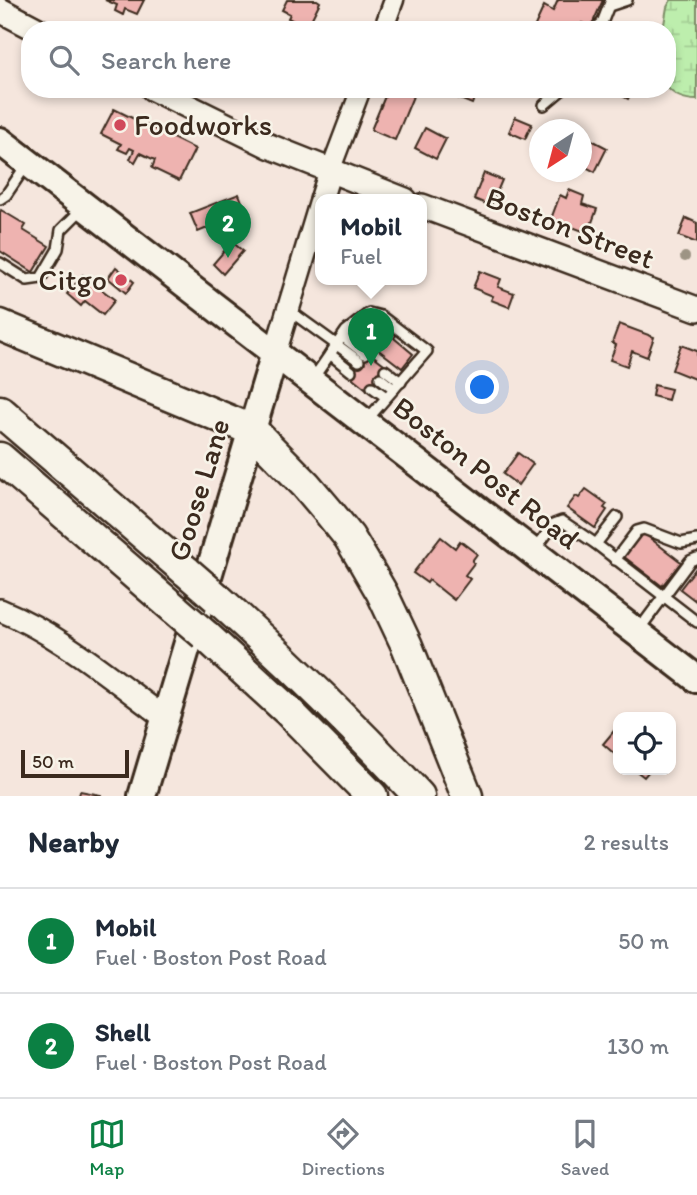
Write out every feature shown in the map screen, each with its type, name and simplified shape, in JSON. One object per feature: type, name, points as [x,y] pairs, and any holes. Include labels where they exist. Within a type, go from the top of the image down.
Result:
[{"type":"highway","points":[[0,325],[252,430],[306,485],[349,537],[364,562],[407,646],[467,796]]},
{"type":"highway","points":[[0,411],[279,653],[419,796]]},
{"type":"highway","points":[[0,458],[216,644],[288,710],[372,796]]},
{"type":"highway","points":[[216,644],[353,796]]},
{"type":"main road","points":[[0,10],[21,21]]},
{"type":"main road","points":[[171,98],[269,146],[389,194]]},
{"type":"main road","name":"Boston Post Road","points":[[0,141],[697,680]]},
{"type":"main road","name":"Boston Street","points":[[427,208],[697,309]]},
{"type":"main road","name":"Goose Lane","points":[[142,796],[275,353]]},
{"type":"street","points":[[386,21],[394,0]]},
{"type":"street","points":[[330,171],[358,98]]},
{"type":"street","name":"Goose Lane","points":[[323,194],[330,171]]},
{"type":"street","name":"Goose Lane","points":[[275,353],[315,222]]},
{"type":"street","points":[[0,610],[42,630],[75,651],[165,718]]},
{"type":"lane","points":[[603,21],[610,3],[627,0]]},
{"type":"lane","points":[[544,105],[552,98]]},
{"type":"lane","points":[[0,199],[6,195],[28,163]]},
{"type":"lane","points":[[0,263],[27,280],[41,278],[58,249],[61,230],[85,206]]},
{"type":"lane","points":[[288,310],[340,340],[362,358]]},
{"type":"lane","points":[[311,381],[346,331],[369,313],[381,316],[427,351],[365,422]]},
{"type":"lane","points":[[330,354],[351,371]]},
{"type":"lane","points":[[383,374],[397,385]]},
{"type":"lane","points":[[372,387],[386,397]]},
{"type":"lane","points":[[596,544],[617,517]]},
{"type":"lane","points":[[533,552],[555,524],[562,521],[697,622]]},
{"type":"lane","points":[[615,560],[637,531],[644,529],[681,543],[697,540]]},
{"type":"lane","points":[[637,633],[690,561],[697,558]]},
{"type":"green space","points":[[671,0],[697,0],[697,100],[676,95],[676,21],[665,21]]},
{"type":"building","points":[[105,0],[144,0],[137,14],[125,9],[123,15],[115,11],[117,5]]},
{"type":"building","points":[[287,0],[320,2],[310,21],[294,21],[288,18],[290,14],[282,10]]},
{"type":"building","points":[[558,0],[603,0],[594,21],[537,21],[544,6],[553,11]]},
{"type":"building","points":[[384,98],[412,98],[395,140],[371,130]]},
{"type":"building","points":[[457,98],[474,98],[472,104]]},
{"type":"building","points":[[114,109],[195,149],[179,181],[152,168],[155,160],[140,153],[135,162],[130,159],[134,150],[130,148],[127,153],[118,149],[121,144],[101,134]]},
{"type":"building","points":[[515,117],[529,123],[525,139],[509,132]]},
{"type":"building","points":[[425,128],[446,139],[436,159],[415,148]]},
{"type":"building","points":[[592,140],[607,148],[595,172],[592,170]]},
{"type":"building","points":[[484,173],[502,180],[491,206],[474,199]]},
{"type":"building","points":[[569,190],[584,196],[582,204],[597,209],[588,233],[551,219],[560,195],[566,198]]},
{"type":"building","points":[[239,194],[246,212],[233,218],[232,215],[198,232],[190,213]]},
{"type":"building","points":[[1,210],[26,225],[23,230],[49,246],[33,272],[0,251]]},
{"type":"building","points":[[686,218],[697,223],[697,243],[679,236]]},
{"type":"building","points":[[232,242],[243,251],[223,274],[213,264]]},
{"type":"building","name":"Citgo","points":[[116,267],[134,282],[126,293],[108,278]]},
{"type":"building","points":[[480,271],[501,279],[498,287],[514,293],[509,307],[491,300],[493,296],[473,288]]},
{"type":"building","points":[[83,275],[115,300],[103,315],[85,301],[81,306],[67,294]]},
{"type":"building","points":[[619,324],[654,337],[647,357],[632,351],[627,366],[610,360],[616,345],[612,343]]},
{"type":"building","points":[[379,326],[384,326],[396,335],[394,338],[413,354],[402,368],[372,345]]},
{"type":"building","points":[[681,345],[697,351],[697,380],[672,370]]},
{"type":"building","points":[[367,351],[388,367],[369,391],[349,375]]},
{"type":"building","points":[[654,385],[671,389],[668,400],[652,396]]},
{"type":"building","points":[[518,453],[533,464],[518,485],[503,474]]},
{"type":"building","points":[[586,489],[607,504],[604,508],[607,510],[595,528],[567,508],[576,496],[579,498]]},
{"type":"building","points":[[642,532],[681,562],[662,586],[623,556]]},
{"type":"building","points":[[441,537],[455,548],[460,541],[477,554],[465,575],[470,579],[454,600],[429,580],[427,583],[413,573]]},
{"type":"building","points":[[697,567],[697,602],[680,589]]},
{"type":"building","points":[[613,732],[613,753],[603,744]]},
{"type":"building","points":[[80,791],[101,795],[101,796],[79,796]]},
{"type":"place","name":"Foodworks","points":[[120,125]]},
{"type":"place","name":"Shell","points":[[228,258]]},
{"type":"place","name":"Citgo","points":[[121,280]]},
{"type":"place","name":"Mobil","points":[[371,366]]}]
